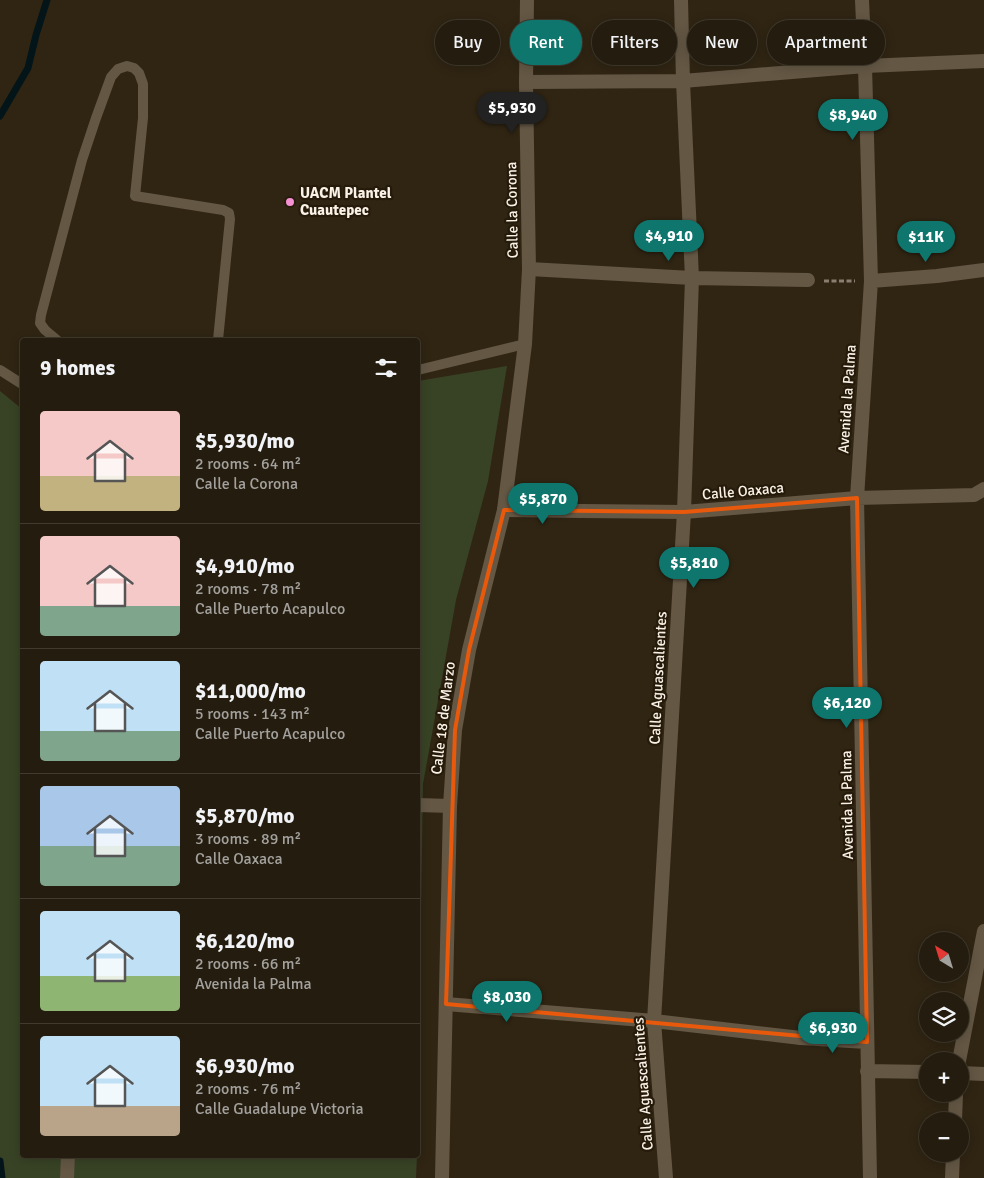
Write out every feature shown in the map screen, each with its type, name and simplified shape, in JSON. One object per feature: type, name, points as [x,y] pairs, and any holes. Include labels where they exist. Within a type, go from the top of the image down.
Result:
[{"type":"street","name":"Calle la Corona","points":[[527,0],[526,82],[529,269]]},
{"type":"street","name":"Calle Aguascalientes","points":[[666,1178],[654,1021],[684,512],[692,278],[681,0]]},
{"type":"street","name":"Avenida la Palma","points":[[862,0],[871,282],[857,498],[870,1178]]},
{"type":"street","points":[[526,82],[683,81],[865,66],[984,61]]},
{"type":"street","points":[[529,269],[692,278],[808,280]]},
{"type":"street","name":"Calle 18 de Marzo","points":[[442,1178],[450,806],[455,730],[469,650],[504,510],[525,344],[529,269]]},
{"type":"street","points":[[871,282],[984,270]]},
{"type":"street","name":"Calle Oaxaca","points":[[504,510],[684,512],[857,498],[974,494],[984,489]]},
{"type":"street","points":[[420,804],[450,806]]},
{"type":"street","points":[[961,1052],[984,931]]},
{"type":"street","points":[[446,1004],[654,1021],[801,1038],[867,1042]]},
{"type":"street","points":[[867,1071],[919,1072]]},
{"type":"street","points":[[969,1073],[984,1074]]},
{"type":"street","points":[[67,1178],[68,1158]]},
{"type":"street","points":[[952,1178],[953,1162]]},
{"type":"lane","points":[[55,338],[40,323],[41,315],[82,160],[111,77],[118,69],[127,66],[134,68],[139,73],[143,84],[143,118],[135,196],[224,210],[229,213],[230,219],[218,338]]},
{"type":"lane","points":[[420,370],[525,344]]},
{"type":"lane","points":[[0,370],[20,383]]},
{"type":"path","points":[[808,280],[871,282]]},
{"type":"highlighted area","points":[[857,498],[867,1042],[446,1004],[455,730],[469,650],[504,510],[684,512]]},
{"type":"green space","points":[[507,366],[488,481],[456,600],[423,784],[420,975],[420,381]]},
{"type":"green space","points":[[0,391],[20,407],[20,1158],[417,1158],[416,1178],[0,1178]]},
{"type":"waterway","points":[[0,116],[28,68],[47,0]]},
{"type":"waterway","points":[[0,1161],[2,1178]]},
{"type":"place","name":"UACM Plantel Cuautepec","points":[[290,202]]}]
